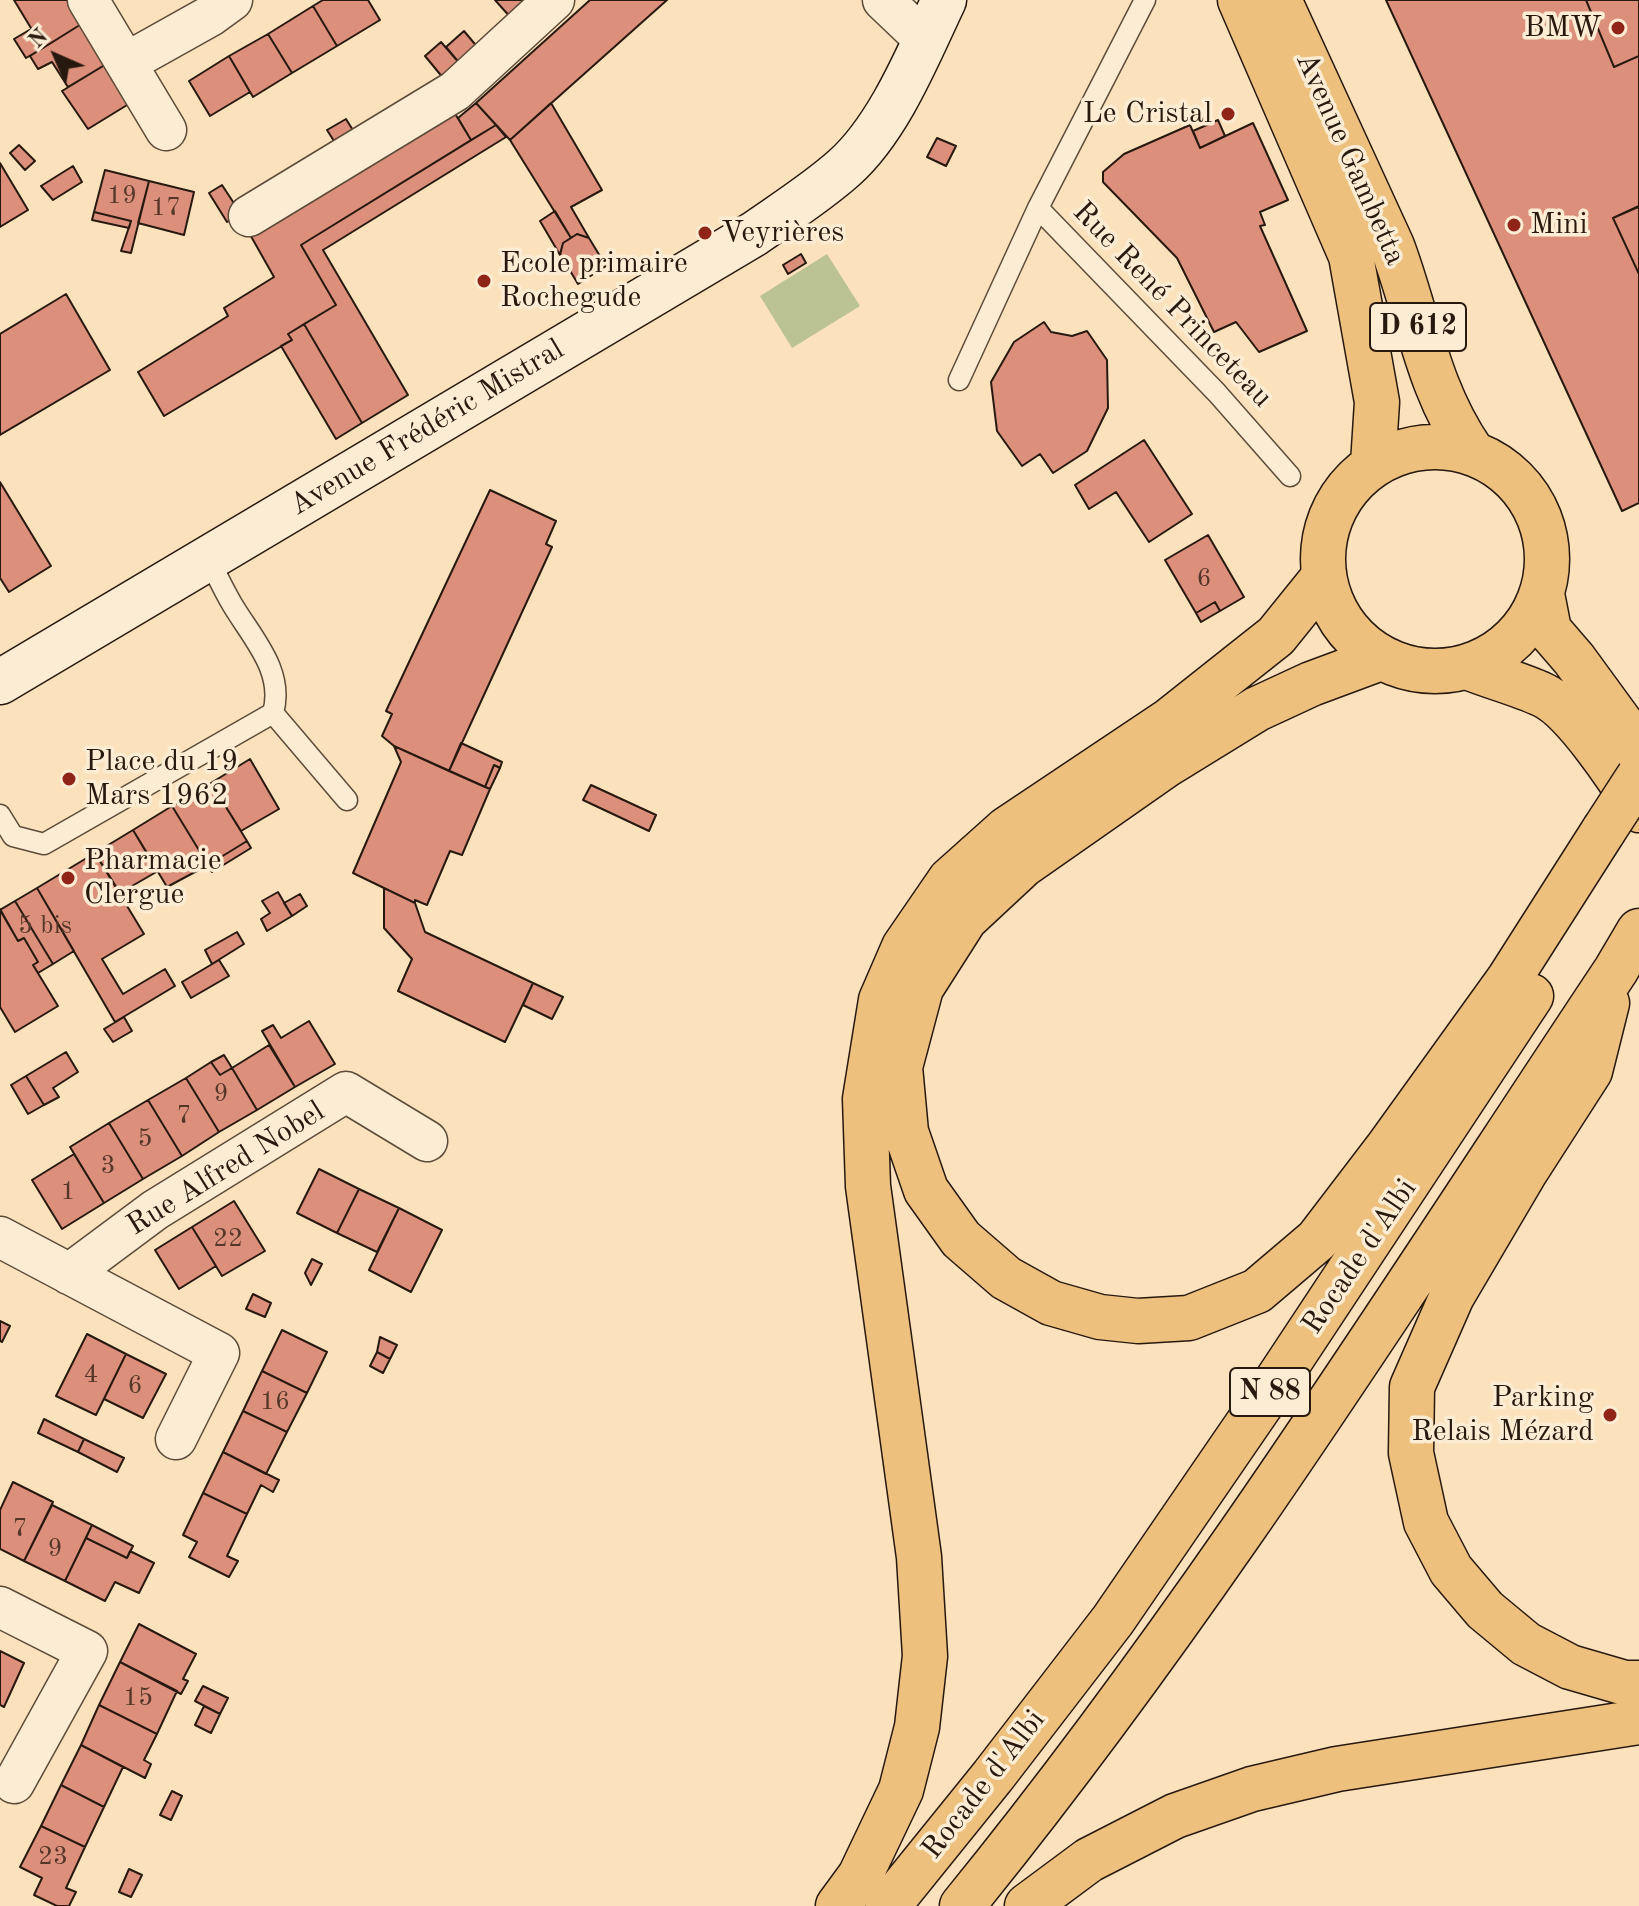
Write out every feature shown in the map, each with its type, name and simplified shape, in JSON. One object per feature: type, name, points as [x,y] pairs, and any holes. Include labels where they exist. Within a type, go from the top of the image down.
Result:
[{"type":"main road","name":"Avenue Gambetta","points":[[1240,0],[1351,256],[1377,402],[1373,464]]},
{"type":"main road","name":"D 612","points":[[1264,0],[1324,131],[1362,183]]},
{"type":"main road","name":"Avenue Gambetta","points":[[1279,0],[1392,246],[1406,283],[1436,388],[1453,424],[1472,452]]},
{"type":"main road","points":[[1444,446],[1472,452],[1506,471],[1532,501],[1542,524],[1548,563],[1542,594],[1523,629],[1502,650],[1467,667],[1428,672],[1381,658],[1357,642],[1334,611],[1322,579],[1323,540],[1329,520],[1349,486],[1373,464],[1409,449],[1444,446]]},
{"type":"main road","points":[[838,1906],[860,1876],[901,1790],[917,1727],[925,1656],[919,1557],[868,1186],[865,1099],[881,1000],[904,947],[950,880],[1007,829],[1170,720],[1276,636],[1322,579]]},
{"type":"main road","points":[[1542,594],[1549,630],[1639,748]]},
{"type":"main road","points":[[1381,658],[1311,684],[1257,709],[1166,765],[1023,865],[965,919],[921,988],[900,1067],[906,1132],[926,1190],[961,1239],[1006,1278],[1051,1303],[1100,1317],[1138,1321],[1189,1318],[1257,1291],[1317,1240],[1509,979],[1626,830],[1639,776]]},
{"type":"main road","points":[[1467,667],[1546,696],[1566,714],[1614,768],[1626,830]]},
{"type":"main road","name":"Rocade d'Albi","points":[[888,1906],[1113,1620],[1277,1381],[1437,1142],[1626,830]]},
{"type":"main road","name":"Rocade d'Albi","points":[[962,1906],[1088,1748],[1188,1611],[1639,931]]},
{"type":"main road","points":[[1616,970],[1590,1071],[1525,1172],[1452,1296],[1412,1387],[1411,1453],[1426,1522],[1451,1570],[1485,1610],[1526,1644],[1570,1667],[1625,1683],[1639,1683]]},
{"type":"main road","points":[[1027,1906],[1089,1860],[1175,1816],[1252,1789],[1337,1769],[1639,1722]]},
{"type":"street","points":[[88,0],[166,130]]},
{"type":"street","points":[[126,63],[210,16],[232,0]]},
{"type":"street","points":[[249,216],[455,91],[554,0]]},
{"type":"street","points":[[883,0],[925,40]]},
{"type":"street","name":"Avenue Frédéric Mistral","points":[[0,682],[754,234],[820,188],[846,167],[871,138],[944,0]]},
{"type":"street","name":"Rue Alfred Nobel","points":[[69,1274],[155,1210],[346,1092],[427,1141]]},
{"type":"street","points":[[0,1237],[219,1353],[176,1439]]},
{"type":"street","points":[[0,1607],[87,1651],[14,1783]]},
{"type":"lane","name":"Rue René Princeteau","points":[[1145,0],[1038,208],[1217,393],[1290,476]]},
{"type":"lane","points":[[959,380],[1038,208]]},
{"type":"lane","points":[[0,815],[13,836],[44,844],[273,713],[278,696],[271,665],[230,601],[208,558]]},
{"type":"lane","points":[[273,713],[347,800]]},
{"type":"green space","points":[[827,254],[860,306],[792,348],[760,296]]},
{"type":"building","points":[[14,0],[69,0],[83,23],[43,48]]},
{"type":"building","points":[[323,0],[368,0],[380,20],[337,46],[313,6]]},
{"type":"building","points":[[495,0],[533,0],[512,19]]},
{"type":"building","points":[[590,0],[667,0],[510,140],[476,103]]},
{"type":"building","points":[[1386,0],[1586,0],[1614,67],[1639,56],[1639,206],[1613,218],[1639,274],[1639,503],[1622,511]]},
{"type":"building","name":"BMW","points":[[1586,0],[1639,0],[1639,56],[1614,67]]},
{"type":"building","points":[[313,6],[337,46],[292,73],[268,34]]},
{"type":"building","points":[[83,23],[108,63],[68,87],[52,62],[38,69],[30,56]]},
{"type":"building","points":[[31,29],[43,48],[26,58],[14,39]]},
{"type":"building","points":[[464,31],[479,49],[461,65],[446,47]]},
{"type":"building","points":[[268,34],[292,73],[253,97],[229,56]]},
{"type":"building","points":[[441,42],[461,65],[444,79],[425,56]]},
{"type":"building","points":[[229,56],[250,92],[210,116],[189,81]]},
{"type":"building","points":[[108,63],[132,102],[88,129],[62,91]]},
{"type":"building","points":[[476,103],[496,125],[471,140],[458,118]]},
{"type":"building","points":[[551,103],[602,190],[571,207],[589,238],[577,234],[571,238],[510,140]]},
{"type":"building","points":[[451,107],[471,140],[301,245],[336,305],[288,334],[292,340],[164,416],[138,372],[228,316],[224,308],[274,277],[248,231]]},
{"type":"building","points":[[346,119],[359,140],[341,152],[327,130]]},
{"type":"building","points":[[1218,120],[1225,136],[1200,148],[1193,131]]},
{"type":"building","points":[[1253,123],[1288,200],[1260,212],[1265,225],[1260,226],[1307,331],[1259,352],[1236,322],[1214,332],[1177,258],[1103,182],[1103,172],[1124,154],[1190,125],[1200,148]]},
{"type":"building","points":[[496,125],[506,137],[323,250],[408,395],[362,423],[304,324],[336,305],[301,245]]},
{"type":"building","points":[[937,138],[956,146],[946,166],[927,157]]},
{"type":"building","points":[[19,145],[35,161],[25,170],[10,153]]},
{"type":"building","points":[[0,163],[28,210],[0,227]]},
{"type":"building","points":[[73,166],[82,182],[53,200],[41,186]]},
{"type":"building","points":[[105,170],[149,181],[131,253],[121,251],[131,221],[94,212]]},
{"type":"building","points":[[149,181],[194,192],[184,235],[138,223]]},
{"type":"building","points":[[222,185],[241,214],[227,222],[209,193]]},
{"type":"building","points":[[1639,208],[1639,274],[1613,218]]},
{"type":"building","points":[[555,211],[571,238],[563,243],[560,255],[540,221]]},
{"type":"building","points":[[94,212],[131,221],[129,228],[92,220]]},
{"type":"building","points":[[577,234],[589,238],[606,266],[578,284],[560,254],[563,243]]},
{"type":"building","points":[[801,254],[806,263],[788,274],[783,265]]},
{"type":"building","points":[[66,294],[110,370],[0,435],[0,334]]},
{"type":"building","points":[[1044,322],[1051,332],[1072,336],[1087,331],[1107,360],[1108,408],[1087,451],[1053,473],[1040,454],[1022,466],[997,431],[991,382],[1014,342]]},
{"type":"building","points":[[304,324],[362,423],[336,439],[281,346],[292,340],[288,334]]},
{"type":"building","points":[[1144,440],[1192,514],[1149,542],[1116,492],[1089,509],[1075,485]]},
{"type":"building","points":[[0,482],[51,566],[9,592],[0,578]]},
{"type":"building","points":[[490,490],[556,521],[546,544],[552,547],[449,771],[394,746],[382,736],[392,714],[386,711]]},
{"type":"building","points":[[1208,535],[1244,597],[1220,611],[1215,602],[1196,613],[1165,560]]},
{"type":"building","points":[[1215,602],[1220,611],[1201,622],[1196,613]]},
{"type":"building","points":[[461,743],[502,762],[500,768],[494,765],[485,787],[449,771]]},
{"type":"building","points":[[394,746],[490,789],[462,855],[450,851],[427,905],[415,900],[415,903],[353,873],[401,762]]},
{"type":"building","points":[[250,759],[279,809],[241,831],[211,783]]},
{"type":"building","points":[[494,765],[500,768],[490,789],[485,787]]},
{"type":"building","points":[[211,783],[247,841],[208,865],[172,806]]},
{"type":"building","points":[[591,785],[656,815],[649,831],[583,800]]},
{"type":"building","points":[[172,806],[208,865],[167,887],[133,830]]},
{"type":"building","points":[[133,830],[158,871],[120,893],[95,853]]},
{"type":"building","points":[[247,841],[251,848],[212,872],[208,865]]},
{"type":"building","points":[[95,853],[144,934],[102,959],[123,994],[165,969],[175,986],[115,1022],[37,888]]},
{"type":"building","points":[[37,888],[74,951],[53,964],[15,901]]},
{"type":"building","points":[[384,888],[415,903],[425,932],[533,983],[505,1042],[398,991],[412,959],[384,928]]},
{"type":"building","points":[[278,892],[292,916],[267,931],[261,919],[270,913],[262,901]]},
{"type":"building","points":[[300,894],[307,906],[292,916],[284,903]]},
{"type":"building","points":[[15,901],[53,964],[38,973],[33,965],[38,962],[24,938],[18,941],[0,910]]},
{"type":"building","points":[[0,909],[18,941],[24,938],[38,962],[33,965],[58,1006],[15,1032],[0,1007]]},
{"type":"building","points":[[237,932],[244,944],[212,964],[205,950]]},
{"type":"building","points":[[219,960],[229,976],[191,998],[182,982]]},
{"type":"building","points":[[533,983],[563,997],[552,1019],[523,1005]]},
{"type":"building","points":[[124,1017],[132,1031],[113,1042],[104,1029]]},
{"type":"building","points":[[309,1021],[335,1064],[295,1087],[262,1031],[273,1025],[281,1038]]},
{"type":"building","points":[[269,1045],[295,1087],[257,1110],[232,1068]]},
{"type":"building","points":[[66,1052],[78,1072],[53,1088],[59,1097],[44,1105],[26,1076]]},
{"type":"building","points":[[224,1055],[232,1068],[220,1075],[211,1062]]},
{"type":"building","points":[[211,1062],[220,1075],[232,1068],[257,1110],[219,1132],[186,1078]]},
{"type":"building","points":[[26,1076],[44,1105],[28,1114],[11,1085]]},
{"type":"building","points":[[186,1078],[219,1132],[182,1156],[148,1100]]},
{"type":"building","points":[[148,1100],[182,1156],[143,1179],[109,1123]]},
{"type":"building","points":[[109,1123],[143,1179],[104,1203],[70,1147]]},
{"type":"building","points":[[74,1154],[104,1203],[62,1229],[32,1180]]},
{"type":"building","points":[[319,1169],[359,1189],[337,1233],[297,1213]]},
{"type":"building","points":[[359,1189],[399,1208],[377,1252],[337,1233]]},
{"type":"building","points":[[234,1201],[265,1251],[222,1276],[192,1227]]},
{"type":"building","points":[[399,1208],[442,1230],[411,1292],[369,1270]]},
{"type":"building","points":[[192,1227],[216,1266],[179,1289],[155,1250]]},
{"type":"building","points":[[312,1259],[322,1264],[311,1285],[305,1273]]},
{"type":"building","points":[[253,1294],[271,1303],[265,1317],[246,1309]]},
{"type":"building","points":[[0,1321],[10,1326],[2,1342],[0,1341]]},
{"type":"building","points":[[282,1330],[327,1352],[307,1393],[262,1371]]},
{"type":"building","points":[[87,1334],[126,1354],[96,1415],[56,1396]]},
{"type":"building","points":[[380,1337],[397,1345],[390,1359],[377,1352]]},
{"type":"building","points":[[377,1352],[390,1359],[383,1373],[370,1366]]},
{"type":"building","points":[[126,1354],[166,1374],[143,1418],[104,1399]]},
{"type":"building","points":[[262,1371],[307,1393],[287,1432],[243,1411]]},
{"type":"building","points":[[243,1411],[287,1432],[266,1474],[223,1452]]},
{"type":"building","points":[[44,1419],[84,1439],[78,1452],[38,1433]]},
{"type":"building","points":[[84,1439],[124,1458],[117,1472],[78,1452]]},
{"type":"building","points":[[223,1452],[279,1480],[273,1492],[261,1485],[247,1514],[203,1493]]},
{"type":"building","points":[[13,1482],[53,1502],[24,1561],[0,1549],[0,1510]]},
{"type":"building","points":[[203,1493],[247,1514],[227,1556],[238,1561],[229,1577],[189,1557],[197,1542],[183,1535]]},
{"type":"building","points":[[52,1505],[92,1525],[65,1581],[24,1561]]},
{"type":"building","points":[[92,1525],[133,1546],[127,1558],[86,1538]]},
{"type":"building","points":[[86,1538],[127,1558],[130,1551],[154,1563],[139,1593],[115,1582],[105,1601],[65,1581]]},
{"type":"building","points":[[139,1624],[196,1654],[183,1679],[188,1681],[181,1694],[120,1662]]},
{"type":"building","points":[[0,1651],[24,1663],[4,1707],[0,1705]]},
{"type":"building","points":[[120,1662],[177,1691],[157,1734],[99,1705]]},
{"type":"building","points":[[203,1686],[228,1698],[220,1714],[195,1701]]},
{"type":"building","points":[[99,1705],[157,1734],[144,1760],[151,1764],[145,1778],[81,1745]]},
{"type":"building","points":[[204,1706],[220,1714],[211,1733],[195,1725]]},
{"type":"building","points":[[81,1745],[123,1767],[104,1807],[61,1785]]},
{"type":"building","points":[[61,1785],[104,1807],[85,1847],[41,1826]]},
{"type":"building","points":[[172,1791],[182,1796],[171,1820],[160,1815]]},
{"type":"building","points":[[41,1826],[85,1847],[66,1888],[76,1892],[69,1906],[57,1906],[34,1895],[42,1878],[20,1867]]},
{"type":"building","points":[[129,1869],[142,1875],[131,1897],[119,1892]]},
{"type":"place","name":"BMW","points":[[1618,28]]},
{"type":"place","name":"Le Cristal","points":[[1228,114]]},
{"type":"place","name":"Mini","points":[[1514,225]]},
{"type":"place","name":"Veyrières","points":[[705,233]]},
{"type":"place","name":"Ecole primaire Rochegude","points":[[484,281]]},
{"type":"place","name":"Place du 19 Mars 1962","points":[[69,779]]},
{"type":"place","name":"Pharmacie Clergue","points":[[68,878]]},
{"type":"place","name":"Parking Relais Mézard","points":[[1610,1415]]}]
